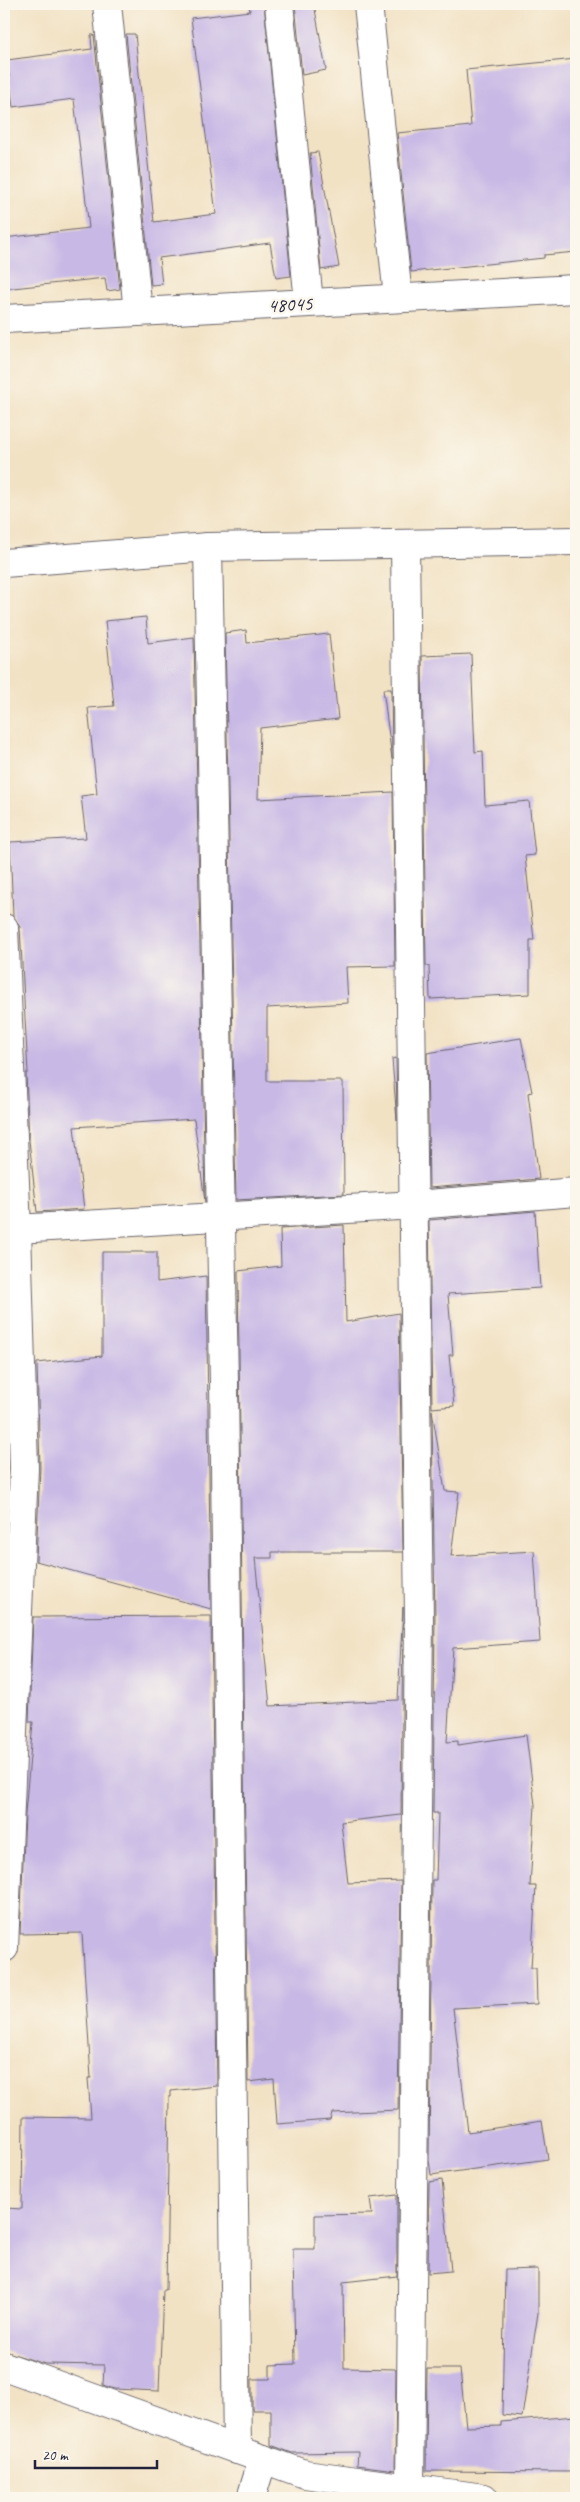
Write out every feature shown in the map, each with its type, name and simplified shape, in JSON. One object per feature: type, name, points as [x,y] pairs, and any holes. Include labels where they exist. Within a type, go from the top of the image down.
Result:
[{"type":"street","points":[[107,4],[138,312]]},
{"type":"street","points":[[279,4],[309,302]]},
{"type":"street","points":[[368,4],[398,298]]},
{"type":"street","name":"48045","points":[[4,320],[576,289]]},
{"type":"street","points":[[4,563],[208,547],[405,545],[453,541],[576,541]]},
{"type":"street","points":[[405,545],[419,1619],[410,2488]]},
{"type":"street","points":[[208,547],[221,1217],[236,2450]]},
{"type":"street","points":[[4,928],[17,1229],[24,1468],[4,1948]]},
{"type":"street","points":[[17,1229],[415,1205],[576,1192]]},
{"type":"street","points":[[4,2366],[305,2474],[484,2498]]},
{"type":"street","points":[[251,2498],[263,2459]]},
{"type":"building","points":[[249,4],[264,4],[291,276],[276,278],[270,243],[159,258],[162,284],[151,285],[126,34],[135,34],[154,222],[216,214],[191,18],[250,11]]},
{"type":"building","points":[[295,4],[314,4],[326,70],[302,75]]},
{"type":"building","points":[[91,35],[94,35],[120,289],[107,291],[105,278],[4,289],[4,238],[89,228],[74,99],[13,107],[7,60],[92,49]]},
{"type":"building","points":[[576,59],[576,252],[544,255],[544,258],[411,272],[397,133],[471,126],[466,70]]},
{"type":"building","points":[[318,152],[339,267],[321,270],[310,153]]},
{"type":"building","points":[[146,617],[148,643],[194,637],[205,1202],[194,1119],[74,1127],[84,1209],[37,1212],[29,1140],[26,1073],[28,1073],[20,927],[13,916],[10,842],[86,838],[81,796],[97,794],[88,708],[114,706],[105,621]]},
{"type":"building","points":[[246,630],[247,643],[329,634],[338,719],[260,728],[258,799],[393,792],[395,966],[346,967],[348,1003],[267,1008],[267,1081],[343,1081],[344,1194],[236,1200],[225,633]]},
{"type":"building","points":[[471,654],[475,752],[483,751],[485,805],[529,801],[535,855],[525,856],[534,940],[530,940],[530,994],[430,999],[429,966],[426,966],[422,656]]},
{"type":"building","points":[[383,689],[391,689],[392,759]]},
{"type":"building","points":[[521,1038],[532,1092],[528,1093],[539,1179],[429,1188],[427,1053]]},
{"type":"building","points":[[396,1058],[397,1121],[392,1059]]},
{"type":"building","points":[[535,1211],[540,1288],[448,1294],[453,1355],[449,1355],[454,1406],[432,1408],[429,1220]]},
{"type":"building","points":[[344,1225],[346,1322],[399,1313],[403,1552],[272,1552],[272,1558],[255,1558],[270,1706],[398,1700],[403,1607],[401,1815],[341,1822],[348,1883],[401,1881],[398,2110],[332,2113],[330,2120],[277,2124],[274,2079],[248,2082],[238,1271],[281,1266],[280,1229]]},
{"type":"building","points":[[102,1252],[157,1252],[157,1282],[206,1276],[211,1609],[36,1561],[40,1468],[37,1363],[102,1356]]},
{"type":"building","points":[[432,1410],[445,1491],[459,1492],[451,1556],[534,1551],[540,1642],[453,1648],[447,1742],[458,1741],[458,1745],[526,1735],[535,1805],[530,1886],[536,1886],[531,1968],[536,1968],[537,2004],[453,2008],[468,2132],[542,2121],[548,2159],[431,2175],[429,2159],[432,1880],[436,1880],[438,1813],[433,1813],[435,1619]]},
{"type":"building","points":[[211,1616],[217,2086],[171,2091],[171,2097],[169,2097],[166,2290],[163,2290],[159,2391],[114,2389],[103,2385],[104,2365],[45,2364],[4,2351],[5,2208],[22,2209],[23,2117],[91,2118],[88,2078],[91,2078],[82,1933],[20,1934],[25,1814],[33,1722],[29,1722],[33,1617]]},
{"type":"building","points":[[442,2180],[451,2271],[428,2273],[429,2182]]},
{"type":"building","points":[[397,2195],[397,2276],[343,2282],[344,2368],[396,2369],[395,2470],[357,2465],[358,2452],[292,2453],[271,2445],[271,2410],[252,2410],[252,2379],[270,2379],[270,2365],[295,2364],[293,2249],[315,2249],[315,2215],[372,2214],[370,2198]]},
{"type":"building","points":[[538,2269],[538,2313],[522,2417],[502,2415],[505,2270]]},
{"type":"building","points":[[427,2369],[460,2369],[466,2427],[501,2426],[501,2422],[576,2416],[576,2472],[426,2471]]}]
